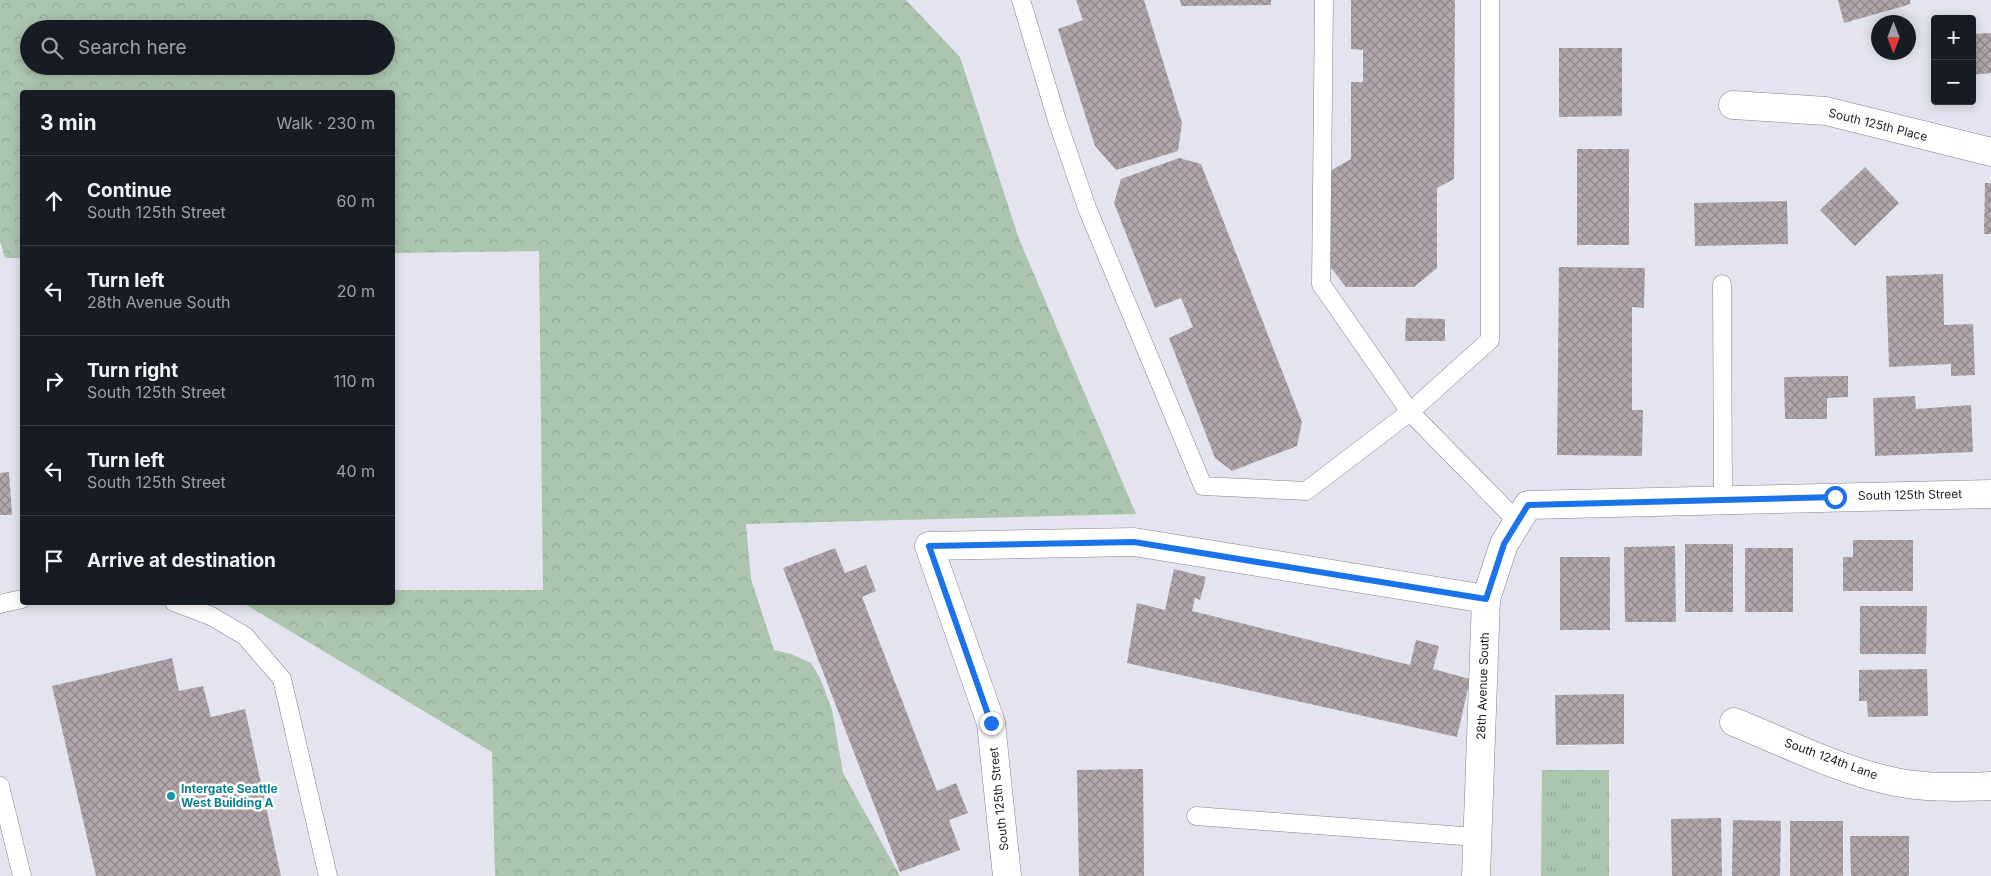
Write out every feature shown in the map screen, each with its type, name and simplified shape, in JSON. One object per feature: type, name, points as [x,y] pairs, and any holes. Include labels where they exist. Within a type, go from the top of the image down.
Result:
[{"type":"street","name":"South 125th Place","points":[[1733,105],[1826,111],[1991,152]]},
{"type":"street","name":"South 125th Street","points":[[1523,514],[1723,500],[1991,494]]},
{"type":"street","name":"28th Avenue South","points":[[1476,876],[1486,599],[1504,544],[1523,514]]},
{"type":"street","name":"South 125th Street","points":[[1007,876],[991,723],[929,546],[1134,542],[1486,599]]},
{"type":"street","name":"South 124th Lane","points":[[1734,722],[1865,774],[1906,784],[1940,787],[1991,786]]},
{"type":"lane","points":[[1021,0],[1057,120],[1087,208],[1203,486],[1306,491],[1410,412],[1490,340],[1490,0]]},
{"type":"lane","points":[[1324,0],[1321,284],[1410,412],[1523,514]]},
{"type":"lane","points":[[1722,284],[1723,500]]},
{"type":"lane","points":[[0,604],[20,599]]},
{"type":"lane","points":[[182,605],[211,616],[245,636],[282,679],[328,876]]},
{"type":"lane","points":[[0,786],[22,876]]},
{"type":"lane","points":[[1196,816],[1476,837]]},
{"type":"green space","points":[[0,0],[906,0],[960,57],[1019,239],[1136,514],[746,524],[751,579],[774,650],[791,654],[811,663],[820,678],[832,710],[843,773],[900,876],[495,876],[492,752],[246,605],[395,605],[395,590],[543,590],[539,251],[395,253],[395,90],[20,90],[20,258],[5,258],[0,241]]},
{"type":"green space","points":[[1542,770],[1609,770],[1609,876],[1541,876]]},
{"type":"building","points":[[1076,0],[1144,0],[1182,123],[1178,151],[1116,170],[1095,146],[1058,29],[1083,20]]},
{"type":"building","points":[[1180,0],[1271,0],[1271,5],[1181,6]]},
{"type":"building","points":[[1351,0],[1455,0],[1454,179],[1437,188],[1437,268],[1414,287],[1346,287],[1328,264],[1328,172],[1351,159],[1351,82],[1363,82],[1363,50],[1351,49]]},
{"type":"building","points":[[1838,0],[1910,0],[1911,4],[1844,23]]},
{"type":"building","points":[[1991,33],[1991,73],[1976,75],[1976,34]]},
{"type":"building","points":[[1559,48],[1622,48],[1622,116],[1559,117]]},
{"type":"building","points":[[1577,149],[1629,149],[1629,245],[1577,245]]},
{"type":"building","points":[[1179,158],[1201,164],[1302,422],[1297,446],[1232,471],[1215,458],[1169,338],[1193,327],[1181,298],[1155,308],[1114,203],[1121,179]]},
{"type":"building","points":[[1865,167],[1899,203],[1855,246],[1820,210]]},
{"type":"building","points":[[1985,183],[1991,183],[1991,234],[1984,234]]},
{"type":"building","points":[[1787,201],[1788,244],[1695,246],[1694,203]]},
{"type":"building","points":[[1559,267],[1645,268],[1644,308],[1632,307],[1632,410],[1643,410],[1642,456],[1557,455]]},
{"type":"building","points":[[1943,274],[1944,325],[1973,324],[1975,375],[1951,376],[1951,364],[1889,367],[1886,276]]},
{"type":"building","points":[[1406,318],[1445,319],[1445,341],[1405,341]]},
{"type":"building","points":[[1848,376],[1848,397],[1827,398],[1827,419],[1785,419],[1784,377]]},
{"type":"building","points":[[1915,396],[1916,409],[1971,405],[1973,452],[1875,456],[1873,398]]},
{"type":"building","points":[[9,472],[12,515],[0,515],[0,473]]},
{"type":"building","points":[[1853,540],[1913,540],[1913,591],[1843,591],[1843,557],[1853,557]]},
{"type":"building","points":[[1685,544],[1733,544],[1733,612],[1685,612]]},
{"type":"building","points":[[1675,546],[1676,622],[1625,622],[1624,547]]},
{"type":"building","points":[[835,548],[845,573],[866,565],[876,591],[862,597],[937,791],[956,783],[968,813],[949,820],[960,850],[900,872],[783,568]]},
{"type":"building","points":[[1745,548],[1793,548],[1793,612],[1745,612]]},
{"type":"building","points":[[1560,557],[1610,557],[1610,630],[1560,630]]},
{"type":"building","points":[[1174,569],[1206,577],[1200,600],[1195,598],[1192,611],[1410,665],[1416,640],[1439,646],[1433,669],[1470,679],[1457,737],[1127,663],[1137,603],[1165,610]]},
{"type":"building","points":[[1860,606],[1927,606],[1926,654],[1860,654]]},
{"type":"building","name":"Intergate Seattle West Building A","points":[[172,658],[179,691],[203,686],[211,717],[245,709],[281,876],[96,876],[52,686]]},
{"type":"building","points":[[1927,669],[1928,716],[1868,717],[1867,701],[1859,701],[1859,670]]},
{"type":"building","points":[[1624,694],[1624,744],[1556,745],[1555,695]]},
{"type":"building","points":[[1143,769],[1144,876],[1079,876],[1077,770]]},
{"type":"building","points":[[1721,818],[1722,876],[1672,876],[1671,819]]},
{"type":"building","points":[[1733,820],[1781,821],[1780,876],[1732,876]]},
{"type":"building","points":[[1790,821],[1843,821],[1843,876],[1790,876]]},
{"type":"building","points":[[1850,836],[1909,836],[1909,876],[1851,876]]},
{"type":"place","name":"Intergate Seattle West Building A","points":[[171,796]]},
{"type":"route","points":[[991,723],[929,546],[1134,542],[1486,599],[1504,544],[1528,505],[1835,497]]}]
